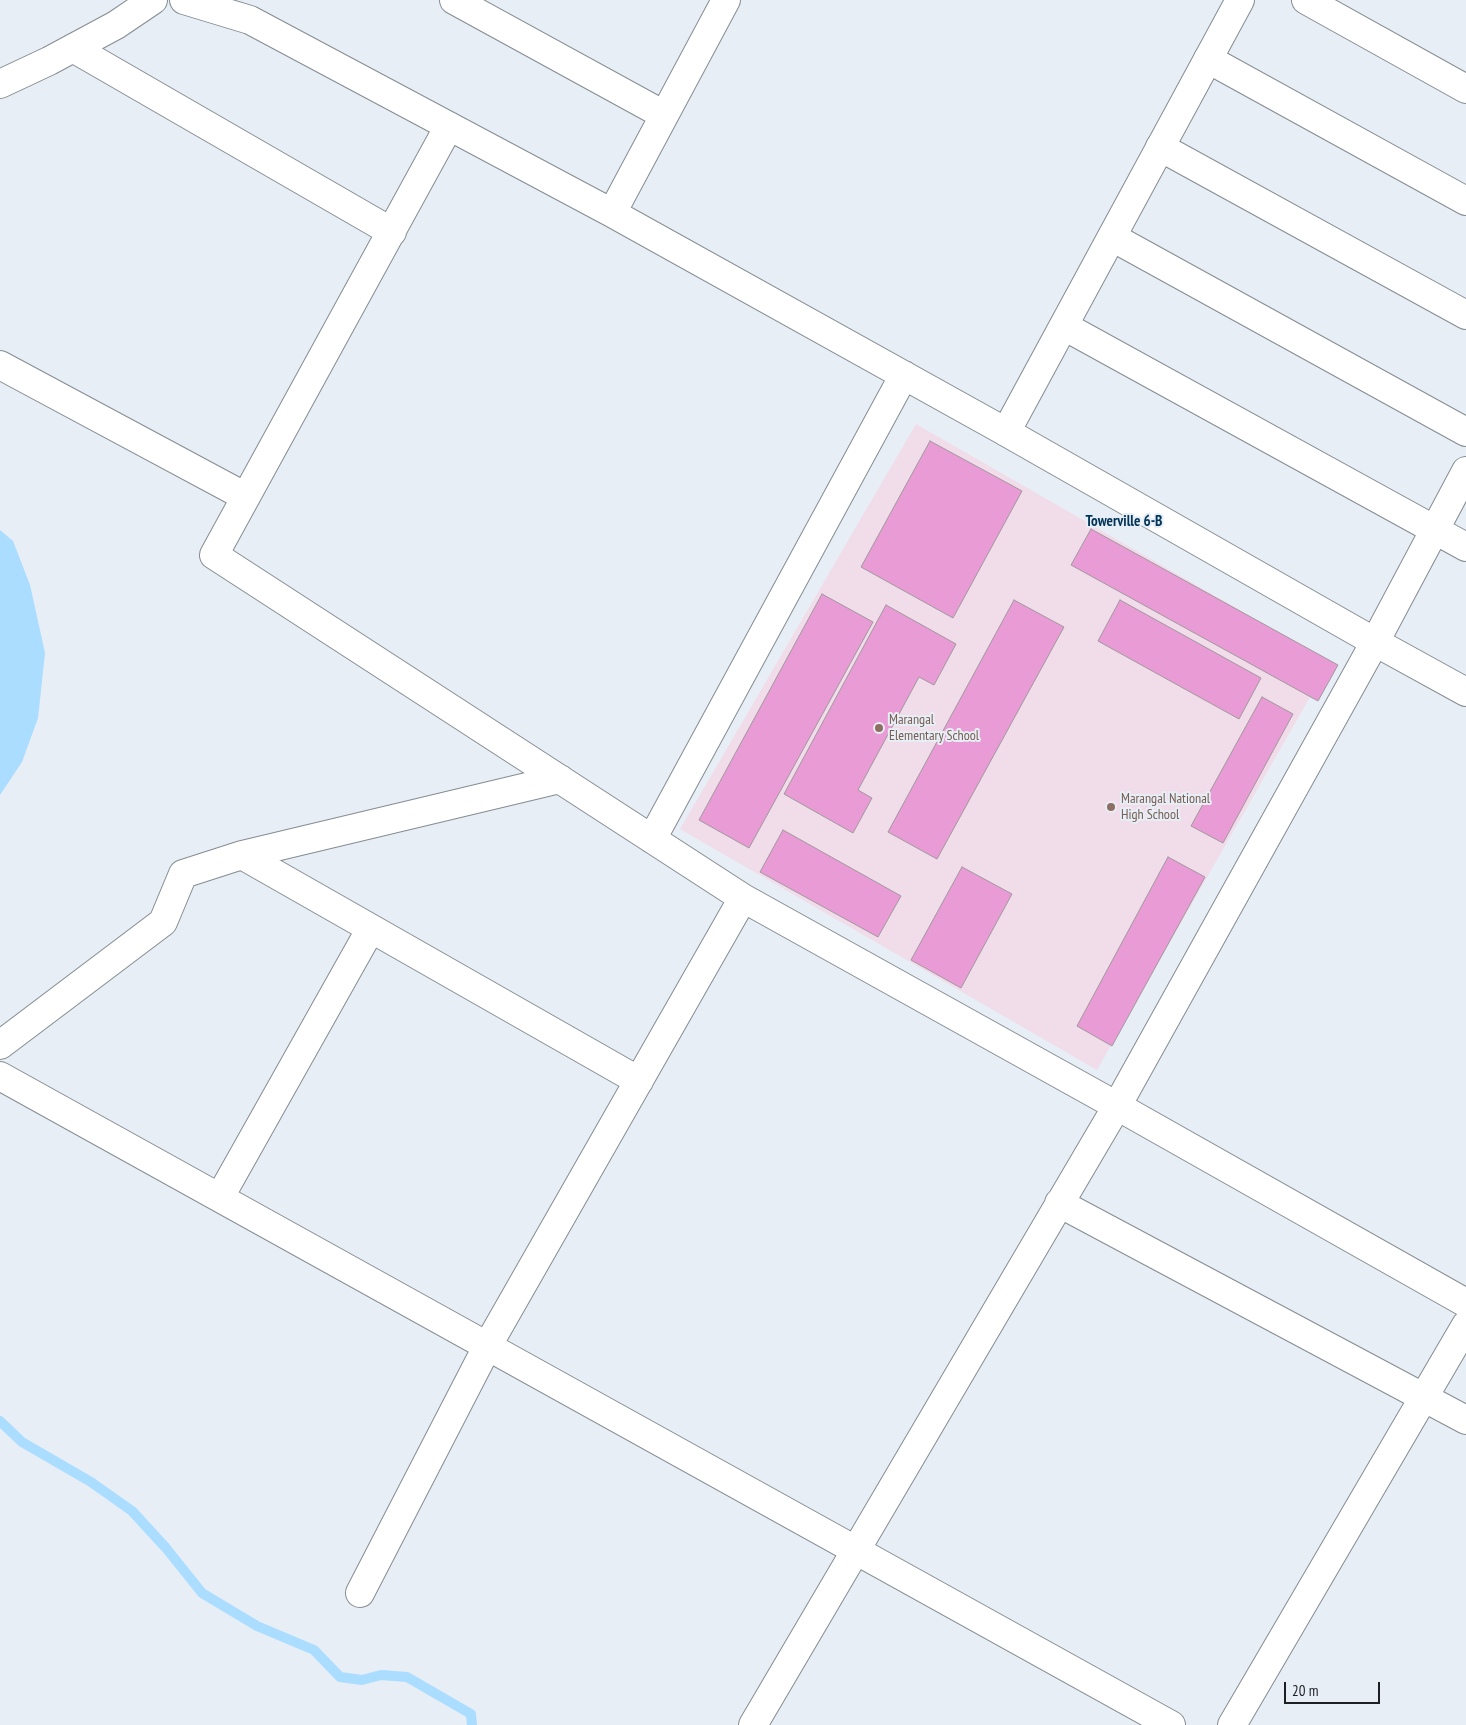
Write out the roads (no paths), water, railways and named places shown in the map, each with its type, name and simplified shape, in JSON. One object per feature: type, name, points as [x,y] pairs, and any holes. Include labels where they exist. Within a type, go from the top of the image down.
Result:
[{"type":"street","points":[[0,84],[116,25],[153,0]]},
{"type":"street","points":[[184,0],[255,10],[449,126],[612,213],[904,375],[1374,642],[1466,692]]},
{"type":"street","points":[[454,0],[664,115]]},
{"type":"street","points":[[612,213],[726,0]]},
{"type":"street","points":[[1006,432],[1240,0]]},
{"type":"street","points":[[1306,0],[1466,89]]},
{"type":"street","points":[[73,48],[392,232]]},
{"type":"street","points":[[1208,60],[1466,201]]},
{"type":"street","points":[[449,126],[214,555],[743,898],[1466,1303]]},
{"type":"street","points":[[1160,147],[1466,315]]},
{"type":"street","points":[[1112,237],[1466,432]]},
{"type":"street","points":[[1064,326],[1466,547]]},
{"type":"street","points":[[0,365],[246,496]]},
{"type":"street","points":[[652,839],[904,375]]},
{"type":"street","points":[[753,1725],[1117,1106],[1374,642],[1466,471]]},
{"type":"street","points":[[0,1045],[163,922],[183,874],[242,855],[560,779]]},
{"type":"street","points":[[242,855],[370,930],[639,1081]]},
{"type":"street","points":[[360,1593],[488,1345],[743,898]]},
{"type":"street","points":[[220,1197],[370,930]]},
{"type":"street","points":[[0,1076],[1171,1725]]},
{"type":"street","points":[[1059,1204],[1424,1396],[1466,1420]]},
{"type":"street","points":[[1232,1725],[1466,1325]]},
{"type":"water","points":[[0,530],[13,541],[30,585],[45,653],[38,718],[22,762],[0,795]]},
{"type":"waterway","points":[[0,1421],[22,1442],[91,1482],[132,1511],[166,1548],[202,1593],[257,1626],[314,1650],[340,1677],[362,1680],[381,1675],[407,1677],[471,1714],[472,1725]]},
{"type":"place","name":"Marangal Elementary School","points":[[879,728]]},
{"type":"place","name":"Marangal National High School","points":[[1111,807]]},
{"type":"district","name":"Towerville 6-B","points":[[1124,522]]}]
